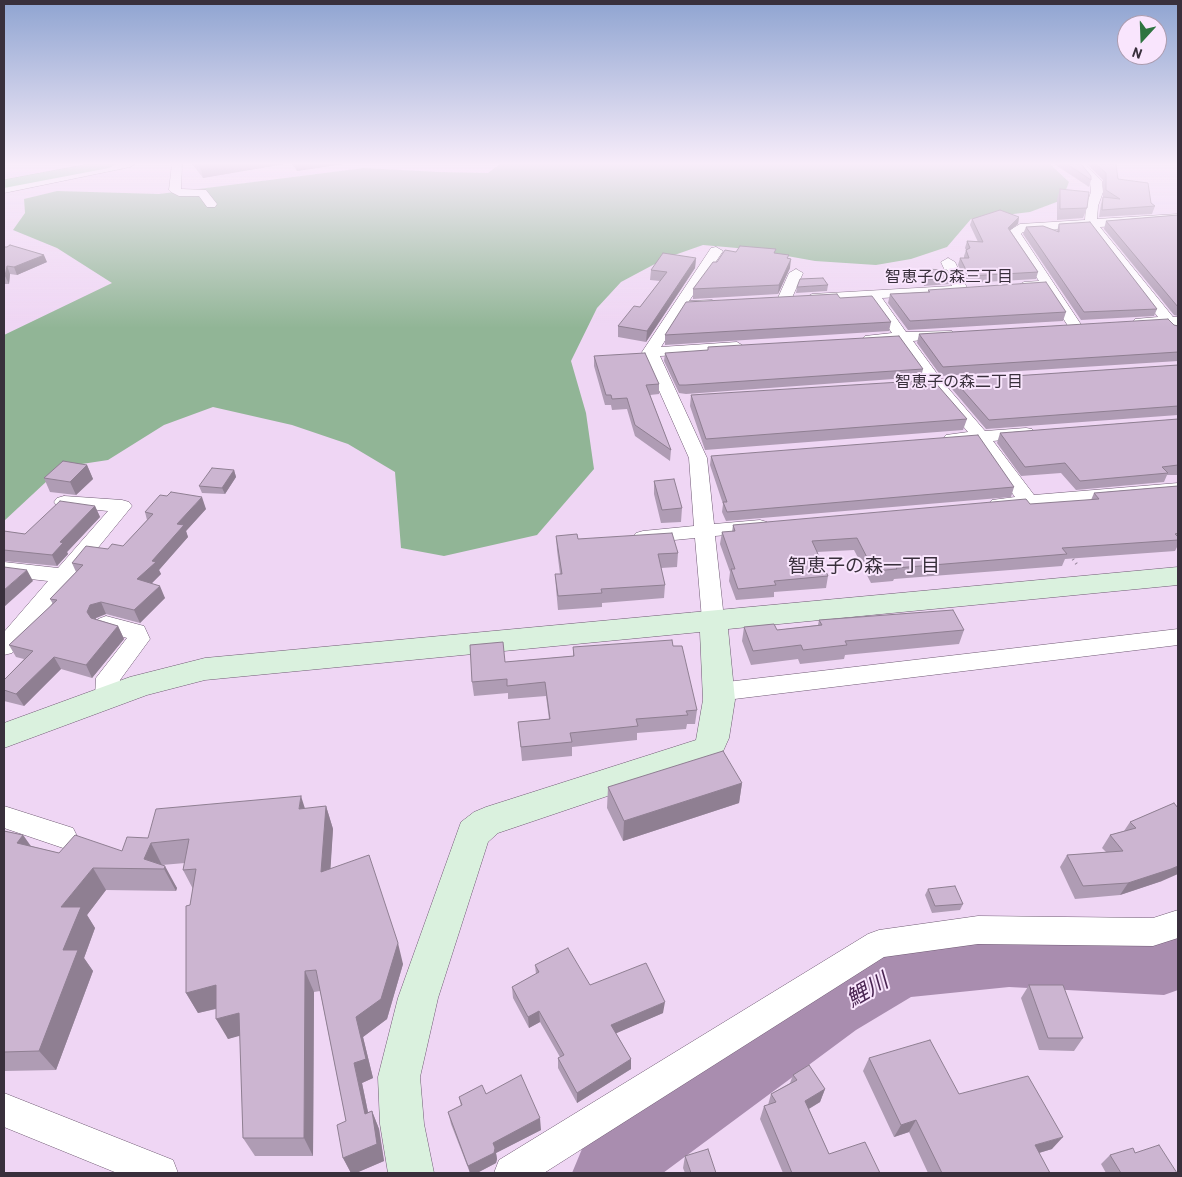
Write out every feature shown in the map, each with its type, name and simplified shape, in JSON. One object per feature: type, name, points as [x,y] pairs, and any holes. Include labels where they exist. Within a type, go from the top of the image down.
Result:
[{"type":"street","points":[[1091,219],[1091,223],[1173,321],[1178,333]]},
{"type":"street","points":[[1076,326],[1014,233],[1020,228],[1177,220]]},
{"type":"street","points":[[650,352],[716,251]]},
{"type":"street","points":[[948,262],[961,290]]},
{"type":"street","points":[[784,300],[796,273]]},
{"type":"street","points":[[1009,287],[1048,285]]},
{"type":"street","points":[[765,301],[980,289]]},
{"type":"street","points":[[872,295],[936,384],[981,437],[1028,501]]},
{"type":"street","points":[[679,306],[727,303]]},
{"type":"street","points":[[1122,323],[1173,321]]},
{"type":"street","points":[[1056,327],[1094,325]]},
{"type":"street","points":[[854,340],[961,333]]},
{"type":"street","points":[[650,352],[748,346]]},
{"type":"street","points":[[411,1173],[402,1124],[399,1077],[418,998],[473,834],[486,822],[708,749],[713,738],[719,700],[698,458],[650,352]]},
{"type":"street","points":[[888,387],[994,380]]},
{"type":"street","points":[[673,401],[693,400]]},
{"type":"street","points":[[932,441],[1040,432]]},
{"type":"street","points":[[698,458],[717,456]]},
{"type":"street","points":[[979,506],[1178,489]]},
{"type":"street","points":[[4,648],[122,506],[64,502]]},
{"type":"street","points":[[622,538],[782,524]]},
{"type":"street","points":[[4,569],[64,576]]},
{"type":"street","points":[[4,736],[107,697],[171,676],[205,669],[1178,576]]},
{"type":"street","points":[[106,624],[136,632],[139,639],[108,678],[107,697]]},
{"type":"street","points":[[718,692],[1178,637]]},
{"type":"street","points":[[4,817],[63,836]]},
{"type":"street","points":[[512,1173],[879,944],[978,930],[1153,932],[1178,924]]},
{"type":"street","points":[[4,1110],[160,1173]]},
{"type":"path","points":[[1069,554],[1093,584]]},
{"type":"green space","points":[[21,219],[972,219],[947,247],[911,259],[876,265],[815,261],[748,249],[703,245],[666,258],[621,282],[597,308],[571,361],[586,413],[594,469],[537,535],[444,556],[401,548],[395,472],[348,444],[292,425],[213,407],[164,425],[108,460],[62,467],[4,521],[4,335],[112,283],[57,248],[13,230]]},
{"type":"building","points":[[972,219],[1017,219],[1008,228],[1038,272],[969,276],[960,258],[969,258],[966,250],[970,248],[967,241],[983,242]]},
{"type":"building","points":[[1178,219],[1178,307],[1106,221]]},
{"type":"building","points":[[1090,222],[1157,309],[1084,312],[1026,227],[1043,226],[1059,232],[1059,224]]},
{"type":"building","points":[[10,245],[44,255],[14,267],[7,266],[4,276],[4,247]]},
{"type":"building","points":[[740,246],[776,249],[774,253],[789,255],[787,258],[791,259],[779,285],[693,289],[713,262],[717,262],[725,250],[736,252]]},
{"type":"building","points":[[663,253],[696,258],[647,331],[618,326],[634,306],[640,307],[667,272],[651,270]]},
{"type":"building","points":[[923,269],[947,270],[951,278],[925,280]]},
{"type":"building","points":[[823,278],[828,285],[797,287],[800,279]]},
{"type":"building","points":[[1046,282],[1066,312],[910,321],[890,294],[930,292],[928,290]]},
{"type":"building","points":[[837,294],[840,298],[872,296],[891,322],[665,335],[686,302]]},
{"type":"building","points":[[1168,319],[1178,326],[1178,352],[943,367],[919,334]]},
{"type":"building","points":[[899,336],[923,369],[679,385],[665,353],[708,350],[708,347]]},
{"type":"building","points":[[645,353],[659,384],[646,385],[671,450],[635,425],[627,398],[612,399],[611,395],[606,395],[594,356]]},
{"type":"building","points":[[1178,365],[1178,406],[989,420],[954,380]]},
{"type":"building","points":[[933,380],[967,419],[706,439],[691,395]]},
{"type":"building","points":[[1178,419],[1178,465],[1162,467],[1168,473],[1080,481],[1065,463],[1025,467],[1000,433]]},
{"type":"building","points":[[978,435],[1014,487],[727,512],[723,502],[727,502],[711,456]]},
{"type":"building","points":[[63,461],[87,465],[70,482],[44,478]]},
{"type":"building","points":[[212,468],[234,470],[222,488],[199,486]]},
{"type":"building","points":[[674,479],[682,508],[662,510],[654,481]]},
{"type":"building","points":[[1178,486],[1178,533],[1175,534],[1178,540],[1062,548],[1067,554],[874,571],[857,538],[812,541],[828,576],[774,581],[776,585],[738,589],[731,569],[735,569],[722,532],[735,531],[733,525],[1026,499],[1030,504],[1099,499],[1094,493]]},
{"type":"building","points":[[171,492],[202,497],[177,524],[184,525],[152,561],[156,562],[137,579],[160,586],[134,610],[101,602],[90,605],[87,612],[91,618],[118,626],[86,665],[54,657],[16,694],[4,690],[4,680],[33,651],[9,645],[57,600],[50,599],[83,565],[72,563],[86,546],[108,549],[112,544],[123,546],[153,514],[145,512],[160,495],[167,496]]},
{"type":"building","points":[[60,501],[95,506],[60,542],[63,543],[52,555],[4,550],[4,531],[25,534]]},
{"type":"building","points":[[672,533],[678,553],[658,554],[665,585],[601,589],[602,593],[558,596],[555,574],[562,574],[556,536],[577,534],[578,539]]},
{"type":"building","points":[[4,567],[27,570],[4,590]]},
{"type":"building","points":[[953,610],[964,630],[845,641],[847,645],[803,650],[801,645],[753,651],[744,627],[774,624],[777,630],[822,625],[819,620]]},
{"type":"building","points":[[672,640],[673,646],[682,646],[697,710],[686,711],[688,715],[636,719],[638,726],[570,733],[572,742],[521,747],[518,722],[550,719],[545,682],[507,686],[507,679],[472,682],[470,645],[503,642],[505,662],[574,656],[573,647]]},
{"type":"building","points":[[723,751],[742,783],[624,821],[608,787]]},
{"type":"building","points":[[301,796],[299,809],[326,806],[321,872],[369,855],[398,943],[381,999],[356,1017],[366,1059],[354,1063],[365,1114],[372,1111],[377,1144],[343,1158],[337,1125],[346,1121],[316,970],[305,971],[304,1138],[243,1138],[239,1013],[216,1019],[216,985],[186,993],[186,906],[190,905],[196,869],[183,870],[189,839],[151,843],[144,859],[165,866],[164,869],[93,868],[61,907],[81,907],[63,950],[78,950],[39,1051],[4,1052],[4,831],[23,835],[17,843],[59,853],[75,835],[122,851],[127,837],[148,838],[156,809]]},
{"type":"building","points":[[1174,803],[1178,808],[1178,866],[1128,883],[1083,886],[1067,855],[1123,851],[1110,835],[1136,828],[1130,822]]},
{"type":"building","points":[[955,886],[963,904],[935,906],[928,889]]},
{"type":"building","points":[[568,948],[590,985],[646,963],[665,1002],[611,1025],[631,1059],[577,1093],[558,1058],[564,1055],[539,1011],[528,1017],[512,987],[539,972],[535,965]]},
{"type":"building","points":[[1029,985],[1063,985],[1083,1038],[1048,1038]]},
{"type":"building","points":[[930,1040],[959,1094],[1028,1076],[1063,1137],[1035,1145],[1050,1173],[942,1173],[916,1120],[901,1125],[869,1058]]},
{"type":"building","points":[[809,1065],[825,1089],[805,1101],[829,1154],[865,1142],[880,1173],[792,1173],[764,1106],[776,1102],[771,1094],[797,1080],[793,1075]]},
{"type":"building","points":[[521,1075],[540,1118],[493,1143],[494,1153],[468,1166],[448,1112],[462,1105],[459,1097],[482,1085],[486,1094]]},
{"type":"building","points":[[1159,1145],[1177,1173],[1121,1173],[1110,1155],[1133,1148],[1135,1153]]},
{"type":"building","points":[[708,1149],[716,1173],[691,1173],[685,1156]]},
{"type":"waterway","name":"鯉川","points":[[606,1173],[834,1009],[902,969],[1009,959],[1164,967],[1178,961]]},
{"type":"district","name":"智恵子の森三丁目","points":[[949,277]]},
{"type":"district","name":"智恵子の森二丁目","points":[[959,382]]},
{"type":"district","name":"智恵子の森一丁目","points":[[864,566]]}]
